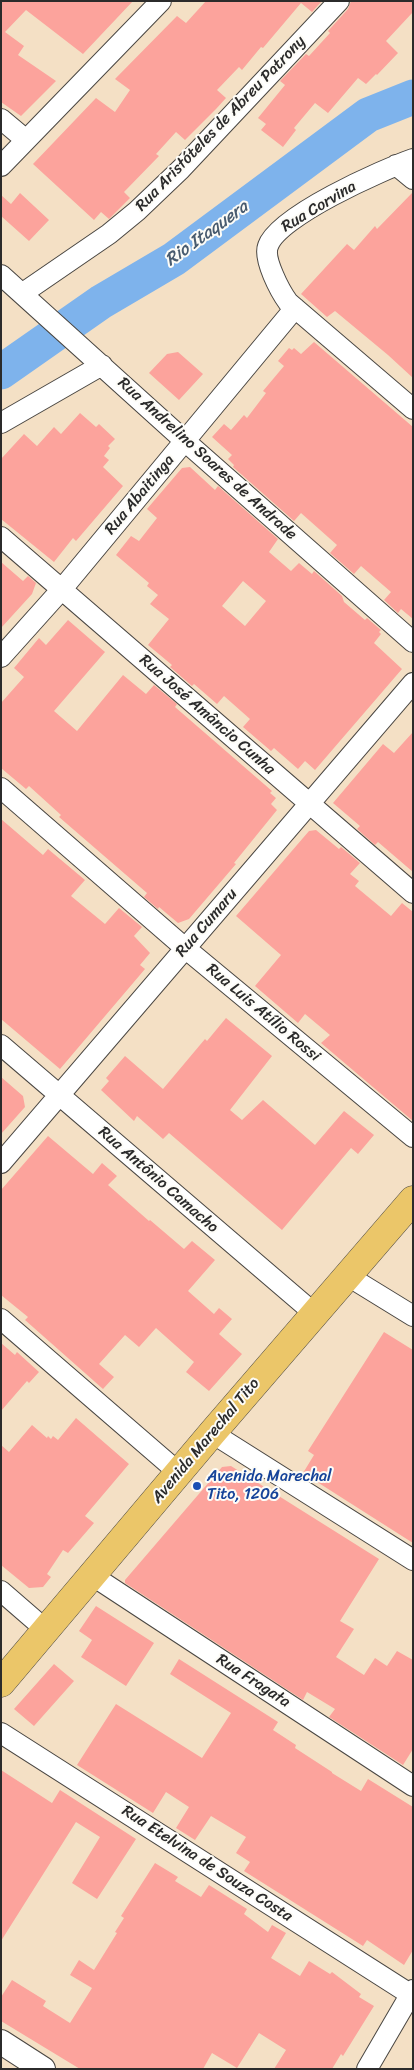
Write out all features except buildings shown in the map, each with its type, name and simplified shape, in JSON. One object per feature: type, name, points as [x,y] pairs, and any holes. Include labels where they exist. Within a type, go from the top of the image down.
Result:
[{"type":"main road","name":"Avenida Marechal Tito","points":[[1,1683],[93,1576],[212,1432],[413,1200]]},
{"type":"street","points":[[1,166],[161,1]]},
{"type":"street","name":"Rua Aristóteles de Abreu Patrony","points":[[29,299],[137,211],[180,169],[339,1]]},
{"type":"street","points":[[1,120],[26,140]]},
{"type":"street","points":[[405,162],[413,180]]},
{"type":"street","name":"Rua Corvina","points":[[405,162],[329,197],[282,227],[272,236],[267,247],[268,257],[281,292],[288,302],[413,409]]},
{"type":"street","name":"Rua Andrelino Soares de Andrade","points":[[1,275],[186,442],[413,642]]},
{"type":"street","name":"Rua Abaitinga","points":[[1,657],[62,589],[186,442],[295,308]]},
{"type":"street","points":[[1,423],[102,365]]},
{"type":"street","name":"Rua José Amâncio Cunha","points":[[1,537],[413,894]]},
{"type":"street","name":"Rua Cumaru","points":[[1,1163],[413,683]]},
{"type":"street","name":"Rua Luis Atílio Rossi","points":[[1,788],[185,948],[413,1137]]},
{"type":"street","name":"Rua Antônio Camacho","points":[[1,1046],[315,1314]]},
{"type":"street","points":[[348,1276],[413,1316]]},
{"type":"street","points":[[1,1319],[178,1472]]},
{"type":"street","points":[[212,1432],[413,1560]]},
{"type":"street","name":"Rua Fragata","points":[[93,1576],[413,1786]]},
{"type":"street","points":[[1,1591],[46,1630]]},
{"type":"street","name":"Rua Etelvina de Souza Costa","points":[[1,1733],[412,1993]]},
{"type":"street","points":[[367,2069],[412,1993]]},
{"type":"street","points":[[1,2042],[43,2069]]},
{"type":"waterway","name":"Rio Itaquera","points":[[1,372],[101,302],[174,259],[368,115],[413,97]]},
{"type":"place","name":"Avenida Marechal Tito, 1206","points":[[197,1486]]}]
